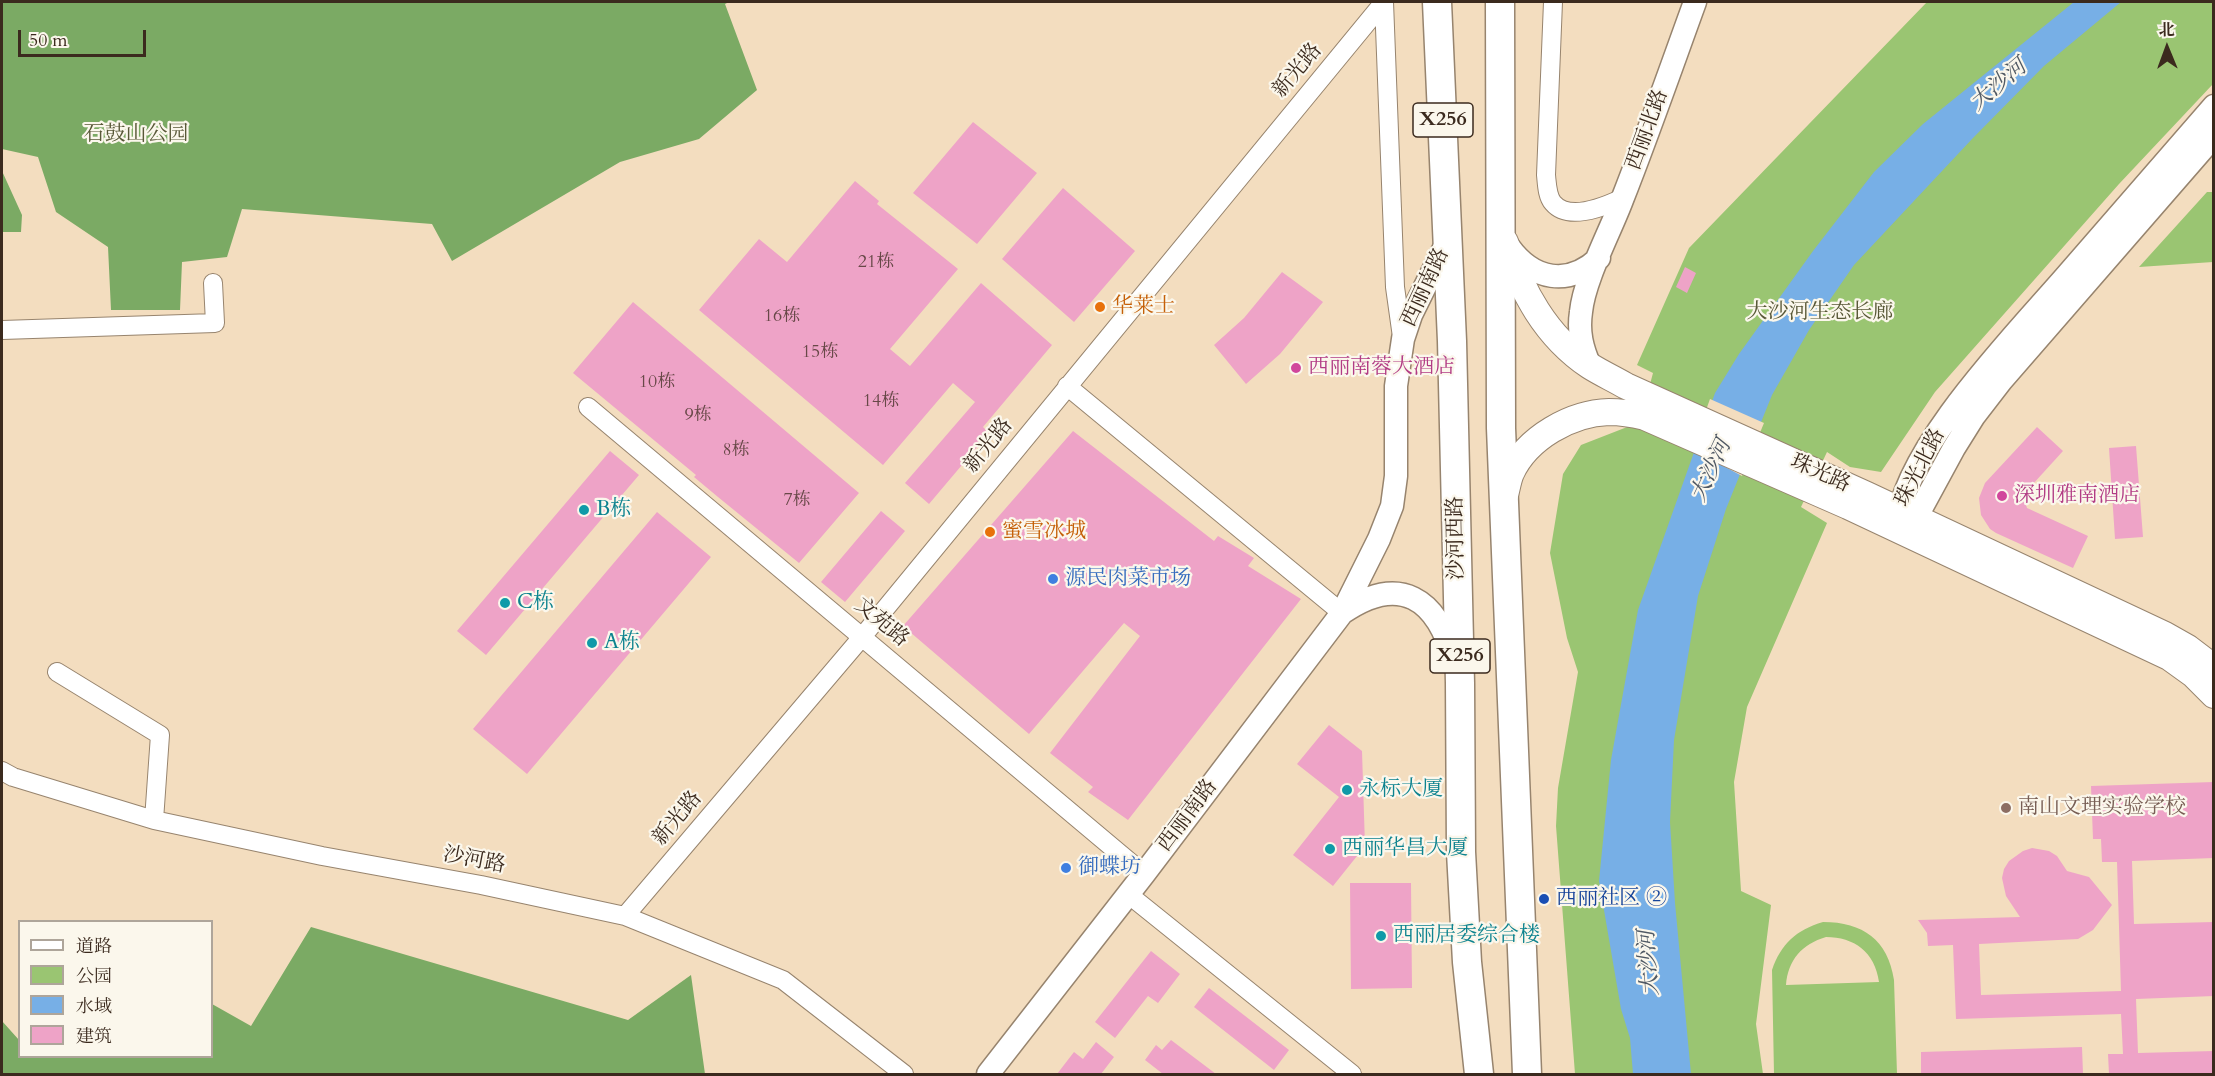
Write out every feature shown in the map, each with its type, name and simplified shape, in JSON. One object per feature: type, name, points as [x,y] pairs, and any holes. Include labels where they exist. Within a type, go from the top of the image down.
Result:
[{"type":"main road","name":"沙河西路","points":[[1437,2],[1449,238],[1462,863],[1467,962],[1479,1074]]},
{"type":"main road","name":"X256","points":[[1500,2],[1501,417],[1527,1074]]},
{"type":"main road","name":"珠光路","points":[[1505,242],[1514,269],[1542,320],[1567,348],[1650,408],[2165,635],[2188,648],[2214,668]]},
{"type":"main road","name":"珠光路","points":[[1504,499],[1511,473],[1523,453],[1540,436],[1562,424],[1596,414],[1650,408]]},
{"type":"main road","name":"珠光路","points":[[1904,519],[2169,657],[2194,675],[2214,696]]},
{"type":"street","points":[[1384,2],[1395,288],[1403,339]]},
{"type":"street","name":"新光路","points":[[625,916],[862,637],[1384,2]]},
{"type":"street","points":[[1553,2],[1546,175],[1548,191],[1554,203],[1574,212],[1588,211],[1623,198]]},
{"type":"street","name":"西丽北路","points":[[1590,366],[1581,345],[1581,311],[1585,293],[1623,198],[1695,2]]},
{"type":"street","name":"珠光北路","points":[[1904,519],[1918,464],[1959,402],[2214,106]]},
{"type":"street","name":"珠光北路","points":[[1904,519],[1974,416],[2001,381],[2214,136]]},
{"type":"street","name":"珠光路","points":[[1500,210],[1505,242]]},
{"type":"street","name":"西丽南路","points":[[988,1074],[1342,614],[1392,507],[1396,476],[1396,386],[1403,339],[1411,315],[1449,238]]},
{"type":"street","points":[[1505,242],[1528,268],[1554,276],[1579,273],[1599,258]]},
{"type":"street","points":[[2,330],[215,323],[213,283]]},
{"type":"street","points":[[1067,386],[1342,614]]},
{"type":"street","name":"文苑路","points":[[588,407],[1144,874]]},
{"type":"street","name":"西丽南路","points":[[1342,614],[1358,602],[1375,595],[1407,595],[1422,602],[1441,624],[1460,683]]},
{"type":"street","points":[[57,672],[160,735],[154,820]]},
{"type":"street","name":"沙河路","points":[[2,771],[13,777],[154,820],[625,916],[783,980],[904,1074]]},
{"type":"street","points":[[1128,894],[1352,1074]]},
{"type":"green space","name":"石鼓山公园","points":[[2,2],[729,2],[725,4],[757,90],[699,139],[620,162],[452,261],[432,224],[242,209],[227,257],[182,262],[180,310],[111,310],[108,247],[56,212],[38,157],[2,149]]},
{"type":"green space","name":"大沙河生态长廊","points":[[1927,2],[2213,2],[2213,84],[2119,184],[1935,392],[1881,472],[1850,467],[1827,452],[1801,507],[1827,523],[1747,707],[1734,782],[1741,891],[1771,905],[1756,1024],[1763,1074],[1575,1074],[1556,826],[1558,788],[1578,672],[1567,638],[1550,553],[1563,474],[1581,445],[1640,422],[1653,373],[1637,365],[1689,248]]},
{"type":"green space","points":[[2,171],[22,215],[21,232],[2,232]]},
{"type":"green space","points":[[2207,192],[2213,192],[2213,262],[2139,267]]},
{"type":"green space","points":[[1823,922],[1850,925],[1871,936],[1886,954],[1894,980],[1897,1074],[1774,1074],[1772,970],[1785,945],[1797,934]],"holes":[[[1826,937],[1854,943],[1868,955],[1877,971],[1879,982],[1786,985],[1793,961],[1803,949],[1817,940]]]},
{"type":"green space","points":[[311,927],[628,1020],[691,975],[705,1074],[2,1074],[2,1021],[18,1039],[18,1058],[213,1058],[213,1005],[251,1026]]},
{"type":"water","name":"大沙河","points":[[2074,2],[2121,2],[2044,66],[1854,265],[1809,330],[1772,395],[1726,509],[1698,596],[1674,740],[1670,822],[1691,1074],[1633,1074],[1630,1038],[1621,1009],[1599,881],[1611,760],[1638,610],[1715,393],[1739,354],[1813,251],[1874,172],[1923,124]]},
{"type":"pier","points":[[1710,399],[1764,423],[1742,476],[1692,449]]},
{"type":"building","points":[[973,122],[1037,173],[977,244],[913,193]]},
{"type":"building","points":[[855,181],[879,201],[877,204],[958,269],[890,349],[910,366],[981,283],[1052,345],[983,427],[989,433],[929,504],[905,483],[975,402],[953,383],[883,465],[699,310],[759,239],[787,262]]},
{"type":"building","points":[[1063,188],[1135,251],[1074,322],[1002,259]]},
{"type":"building","points":[[1685,267],[1696,273],[1687,293],[1676,287]]},
{"type":"building","points":[[1282,272],[1323,302],[1280,354],[1246,384],[1214,345],[1244,318]]},
{"type":"building","points":[[633,302],[859,493],[799,563],[573,373]]},
{"type":"building","name":"深圳雅南酒店","points":[[2037,427],[2063,451],[2023,495],[2027,508],[2088,536],[2073,568],[1996,533],[1990,529],[1981,515],[1979,498],[1985,483]]},
{"type":"building","points":[[1073,431],[1214,541],[1218,536],[1254,558],[1248,566],[1301,599],[1128,820],[1088,792],[1093,787],[1050,753],[1140,636],[1124,623],[1029,734],[903,626]]},
{"type":"building","points":[[2136,446],[2143,537],[2115,539],[2109,448]]},
{"type":"building","points":[[610,451],[639,475],[486,655],[457,631]]},
{"type":"building","points":[[881,511],[905,531],[845,602],[821,582]]},
{"type":"building","name":"A栋","points":[[657,512],[711,557],[527,774],[473,729]]},
{"type":"building","points":[[1329,725],[1362,751],[1365,846],[1333,886],[1293,855],[1339,797],[1297,764]]},
{"type":"building","points":[[2214,782],[2214,858],[2132,861],[2134,924],[2214,922],[2214,996],[2136,999],[2138,1053],[2214,1051],[2214,1074],[2109,1074],[2108,1054],[2123,1054],[2121,1014],[1956,1019],[1953,945],[1928,946],[1927,933],[1918,920],[2020,917],[2006,896],[2002,878],[2004,869],[2009,861],[2023,851],[2032,848],[2049,851],[2057,856],[2067,871],[2089,877],[2112,905],[2093,930],[2078,939],[1979,944],[1981,995],[2121,991],[2117,862],[2102,862],[2101,839],[2093,839],[2091,786]]},
{"type":"building","name":"西丽居委综合楼","points":[[1350,883],[1411,883],[1412,988],[1351,989]]},
{"type":"building","points":[[1151,951],[1180,974],[1158,1003],[1148,996],[1115,1038],[1095,1022]]},
{"type":"building","points":[[1209,988],[1289,1050],[1274,1070],[1194,1007]]},
{"type":"building","points":[[1171,1040],[1216,1074],[1163,1074],[1145,1060],[1156,1045],[1162,1050]]},
{"type":"building","points":[[1096,1042],[1114,1057],[1101,1074],[1057,1074],[1074,1052],[1083,1059]]},
{"type":"building","points":[[2082,1047],[2083,1074],[1921,1074],[1921,1052]]},
{"type":"place","name":"华莱士","points":[[1100,307]]},
{"type":"place","name":"西丽南蓉大酒店","points":[[1296,368]]},
{"type":"place","name":"深圳雅南酒店","points":[[2002,496]]},
{"type":"place","name":"B栋","points":[[584,510]]},
{"type":"place","name":"蜜雪冰城","points":[[990,532]]},
{"type":"place","name":"源民肉菜市场","points":[[1053,579]]},
{"type":"place","name":"C栋","points":[[505,603]]},
{"type":"place","name":"A栋","points":[[592,643]]},
{"type":"place","name":"永标大厦","points":[[1347,790]]},
{"type":"place","name":"南山文理实验学校","points":[[2006,808]]},
{"type":"place","name":"西丽华昌大厦","points":[[1330,849]]},
{"type":"place","name":"御蝶坊","points":[[1066,868]]},
{"type":"place","name":"西丽社区 ②","points":[[1544,899]]},
{"type":"place","name":"西丽居委综合楼","points":[[1381,936]]}]
